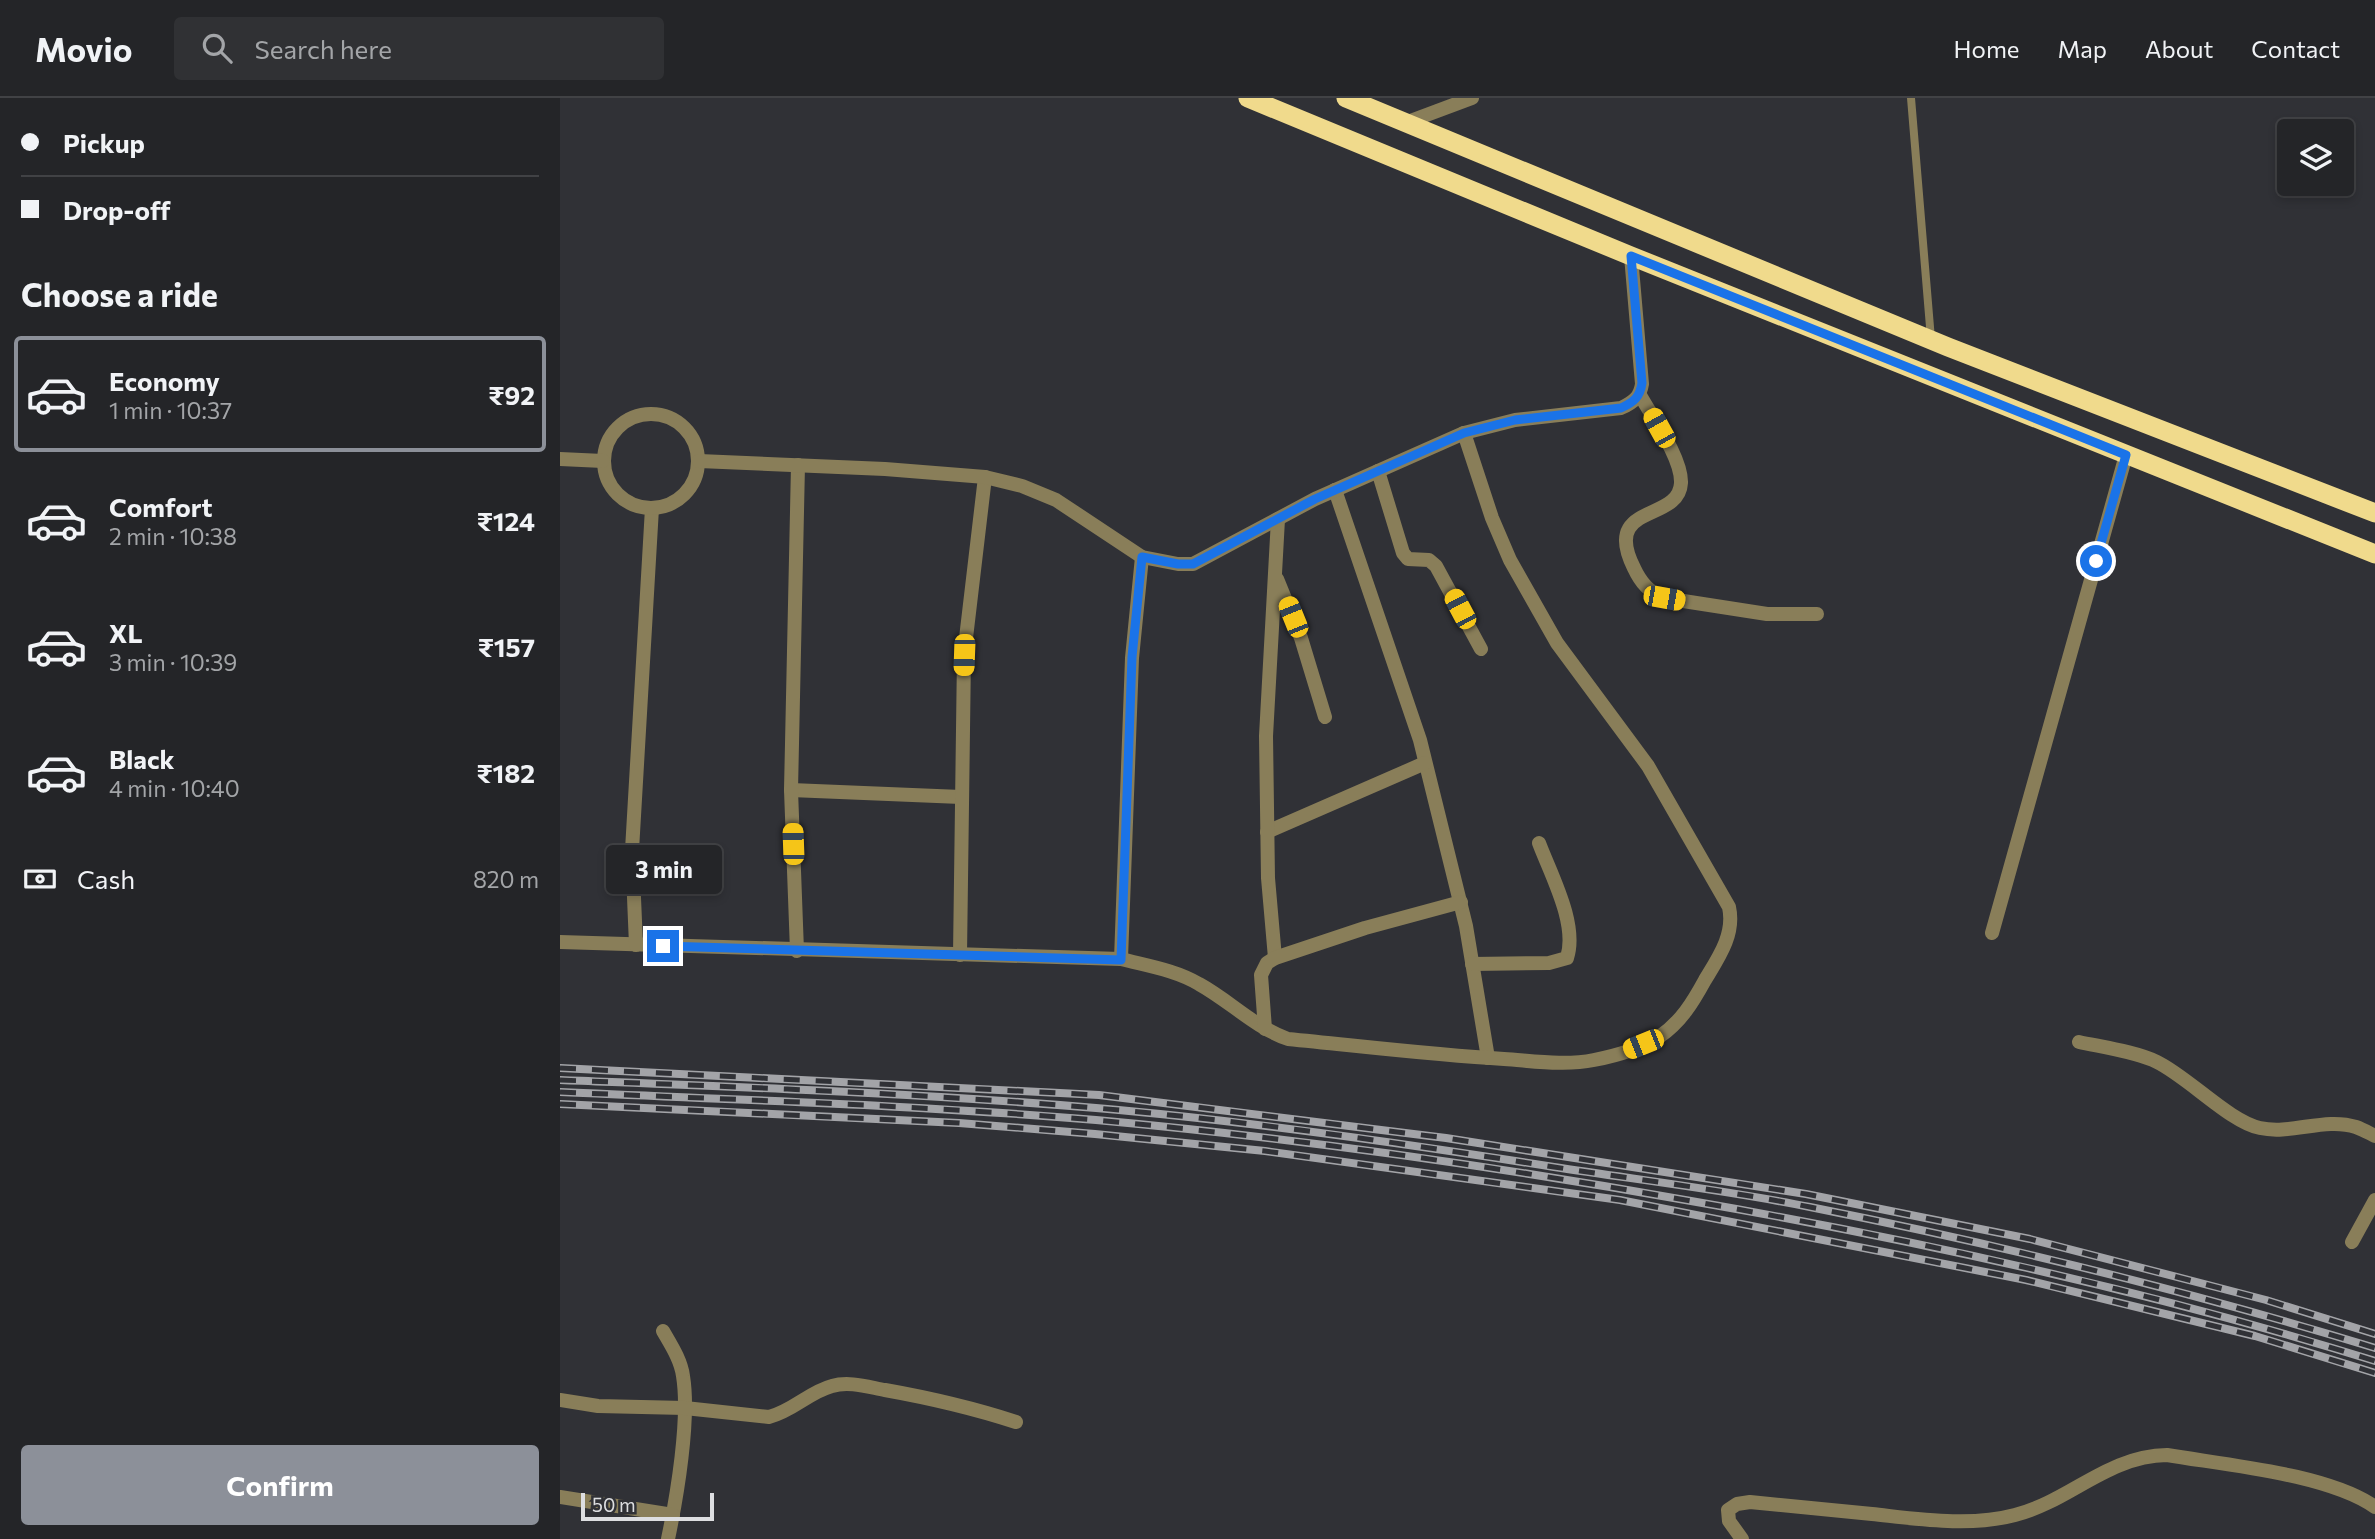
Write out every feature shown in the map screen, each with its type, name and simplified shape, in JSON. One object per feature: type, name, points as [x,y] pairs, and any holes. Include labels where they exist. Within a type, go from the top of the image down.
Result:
[{"type":"highway","points":[[1248,98],[1631,256],[2375,554]]},
{"type":"highway","points":[[1346,98],[1931,339],[2375,513]]},
{"type":"street","points":[[1405,123],[1472,98]]},
{"type":"street","points":[[1631,256],[1642,383],[1640,395],[1677,463],[1681,484],[1679,496],[1634,521],[1628,529],[1626,541],[1632,564],[1651,593],[1664,598],[1767,614],[1817,614]]},
{"type":"street","points":[[699,461],[985,477],[1022,486],[1056,500],[1142,557],[1193,564],[1335,490],[1464,433],[1515,420],[1621,408],[1640,395]]},
{"type":"street","points":[[644,414],[660,414],[674,419],[686,428],[695,441],[699,461],[692,485],[682,497],[668,505],[652,508],[637,506],[622,498],[611,486],[604,472],[603,461],[608,440],[617,427],[630,418],[644,414]]},
{"type":"street","points":[[560,942],[1121,960],[1182,974],[1265,1029],[1288,1038],[1488,1058],[1570,1063],[1594,1060],[1629,1050],[1657,1038],[1673,1026],[1689,1007],[1722,952],[1730,934],[1732,918],[1722,892],[1648,766],[1557,643],[1510,560],[1492,518],[1464,433]]},
{"type":"street","points":[[1992,933],[2126,455]]},
{"type":"street","points":[[560,459],[603,461]]},
{"type":"street","points":[[797,951],[791,790],[798,465]]},
{"type":"street","points":[[1378,471],[1403,553],[1408,559],[1429,561],[1436,566],[1481,649]]},
{"type":"street","points":[[960,955],[964,655],[985,477]]},
{"type":"street","points":[[1335,490],[1420,740],[1461,902],[1488,1058]]},
{"type":"street","points":[[636,946],[632,850],[652,508]]},
{"type":"street","points":[[1275,958],[1268,878],[1266,736],[1279,519]]},
{"type":"street","points":[[1121,960],[1132,657],[1142,557]]},
{"type":"street","points":[[1276,574],[1301,638],[1325,717]]},
{"type":"street","points":[[1268,832],[1425,763]]},
{"type":"street","points":[[791,790],[961,797]]},
{"type":"street","points":[[1472,964],[1549,963],[1567,958],[1570,948],[1566,912],[1539,844]]},
{"type":"street","points":[[1265,1029],[1261,975],[1267,963],[1366,928],[1461,902]]},
{"type":"street","points":[[2079,1042],[2155,1060],[2245,1122],[2260,1128],[2288,1129],[2335,1124],[2355,1126],[2375,1136]]},
{"type":"street","points":[[2352,1242],[2375,1200]]},
{"type":"street","points":[[663,1331],[677,1356],[683,1375],[685,1408],[668,1539]]},
{"type":"street","points":[[560,1400],[613,1407],[685,1408],[769,1417],[796,1407],[821,1390],[844,1384],[939,1399],[1016,1422]]},
{"type":"street","points":[[1742,1539],[1729,1521],[1728,1510],[1737,1504],[1775,1504],[1930,1521],[1997,1519],[2040,1505],[2122,1462],[2150,1455],[2167,1455],[2298,1478],[2342,1490],[2375,1507]]},
{"type":"street","points":[[560,1497],[673,1515]]},
{"type":"lane","points":[[1911,98],[1931,339]]},
{"type":"railway","points":[[560,1068],[1099,1095],[1446,1138],[1806,1194],[2030,1239],[2266,1300],[2375,1334]]},
{"type":"railway","points":[[560,1080],[895,1094],[1096,1108],[1268,1126],[1440,1149],[1747,1195],[1881,1222],[2024,1253],[2165,1288],[2375,1348]]},
{"type":"railway","points":[[560,1092],[895,1107],[1096,1120],[1320,1144],[1469,1165],[1778,1216],[1950,1251],[2121,1290],[2375,1361]]},
{"type":"railway","points":[[560,1104],[959,1123],[1095,1134],[1265,1151],[1620,1200],[2026,1280],[2255,1336],[2375,1373]]},
{"type":"route","points":[[663,946],[1121,960],[1132,657],[1142,557],[1193,564],[1315,499],[1464,433],[1515,420],[1621,408],[1631,403],[1640,395],[1642,383],[1631,256],[2126,455],[2096,561]]}]
